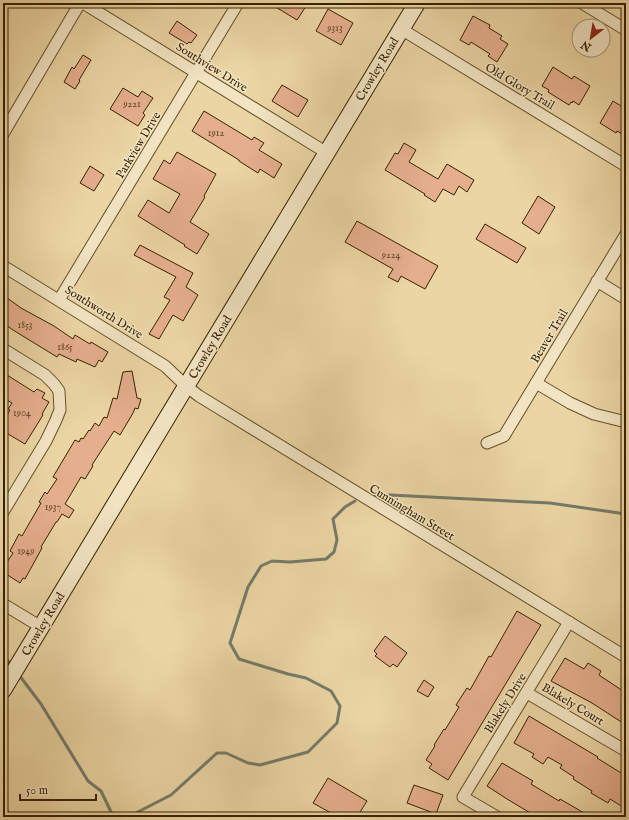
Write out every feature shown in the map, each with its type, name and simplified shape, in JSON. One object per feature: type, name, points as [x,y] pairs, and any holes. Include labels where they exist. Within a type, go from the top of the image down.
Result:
[{"type":"main road","name":"Crowley Road","points":[[4,688],[417,3]]},
{"type":"street","points":[[3,134],[80,3]]},
{"type":"street","name":"Southview Drive","points":[[83,3],[327,153]]},
{"type":"street","name":"Parkview Drive","points":[[59,300],[238,3]]},
{"type":"street","points":[[582,3],[626,30]]},
{"type":"street","name":"Old Glory Trail","points":[[401,29],[626,166]]},
{"type":"street","name":"Beaver Trail","points":[[487,443],[504,436],[626,234]]},
{"type":"street","name":"Southworth Drive","points":[[3,266],[165,366],[186,386]]},
{"type":"street","points":[[597,281],[626,299]]},
{"type":"street","points":[[3,349],[44,375],[54,384],[59,391],[60,410],[46,441],[3,512]]},
{"type":"street","points":[[536,383],[576,406],[594,414],[626,422]]},
{"type":"street","name":"Cunningham Street","points":[[186,386],[199,396],[626,657]]},
{"type":"street","points":[[3,604],[41,627]]},
{"type":"street","name":"Blakely Drive","points":[[497,817],[463,797],[569,622]]},
{"type":"street","name":"Blakely Court","points":[[527,693],[626,751]]},
{"type":"building","points":[[269,3],[308,3],[297,20]]},
{"type":"building","points":[[328,9],[353,23],[341,45],[316,31]]},
{"type":"building","points":[[473,16],[490,25],[489,28],[502,36],[500,39],[508,44],[497,62],[488,56],[490,54],[471,42],[469,45],[460,40]]},
{"type":"building","points":[[177,21],[197,35],[191,43],[189,42],[187,44],[169,33]]},
{"type":"building","points":[[83,55],[91,60],[75,89],[64,82],[72,67],[74,69]]},
{"type":"building","points":[[553,67],[572,79],[574,76],[590,86],[579,105],[573,101],[569,105],[548,92],[549,90],[542,86]]},
{"type":"building","points":[[282,85],[308,100],[298,117],[272,101]]},
{"type":"building","points":[[123,88],[138,97],[142,91],[153,98],[143,113],[145,115],[138,126],[110,109]]},
{"type":"building","points":[[613,101],[626,109],[626,136],[617,131],[616,133],[600,123]]},
{"type":"building","points":[[204,111],[252,140],[254,137],[264,143],[259,150],[282,164],[274,178],[260,169],[258,173],[192,131]]},
{"type":"building","points":[[404,143],[416,150],[409,162],[438,179],[447,164],[474,180],[467,192],[459,186],[454,195],[443,189],[435,202],[424,195],[425,194],[385,170],[395,153],[398,154]]},
{"type":"building","points":[[177,152],[216,174],[204,196],[205,197],[190,222],[209,234],[197,254],[138,216],[148,200],[169,213],[180,194],[153,179],[164,160],[170,164]]},
{"type":"building","points":[[90,166],[104,175],[94,191],[80,183]]},
{"type":"building","points":[[538,196],[555,207],[539,234],[522,223]]},
{"type":"building","points":[[357,221],[438,266],[425,289],[401,276],[398,282],[388,277],[393,269],[345,242]]},
{"type":"building","points":[[485,224],[526,248],[517,263],[476,239]]},
{"type":"building","points":[[140,245],[193,273],[186,287],[198,295],[183,321],[173,315],[159,339],[149,334],[170,300],[164,297],[176,277],[134,255]]},
{"type":"building","points":[[3,295],[21,308],[54,326],[73,339],[75,335],[108,352],[102,362],[99,360],[95,367],[77,359],[76,362],[59,354],[57,357],[13,330],[3,323]]},
{"type":"building","points":[[132,371],[137,398],[141,399],[138,409],[135,408],[120,435],[114,431],[92,465],[93,466],[85,479],[81,477],[65,504],[74,510],[69,518],[62,514],[56,522],[41,547],[42,548],[25,579],[23,578],[20,583],[3,572],[3,568],[13,553],[10,551],[19,534],[22,536],[41,503],[39,502],[45,492],[47,494],[57,479],[53,477],[75,440],[79,442],[89,430],[90,431],[95,423],[99,426],[104,417],[107,418],[113,398],[117,399],[123,372]]},
{"type":"building","points":[[7,375],[34,392],[37,389],[45,393],[42,398],[49,402],[42,414],[43,415],[25,444],[3,431],[3,421],[10,410],[8,409],[12,403],[3,398],[3,381]]},
{"type":"building","points":[[517,611],[541,625],[448,780],[429,768],[432,764],[426,760],[459,707],[456,705],[467,688],[470,690]]},
{"type":"building","points":[[385,636],[407,653],[397,667],[393,664],[390,667],[375,656],[377,654],[374,651]]},
{"type":"building","points":[[565,658],[584,669],[588,663],[601,671],[599,675],[626,693],[626,725],[592,703],[551,681]]},
{"type":"building","points":[[424,680],[434,687],[428,697],[417,691]]},
{"type":"building","points":[[529,716],[598,757],[597,758],[626,776],[626,809],[610,799],[608,803],[591,793],[592,791],[573,779],[574,777],[560,768],[562,765],[548,757],[543,764],[532,757],[534,754],[514,743]]},
{"type":"building","points":[[502,763],[533,781],[531,784],[559,801],[560,799],[591,817],[537,817],[507,799],[487,786]]},
{"type":"building","points":[[328,778],[367,801],[357,817],[338,817],[313,803]]},
{"type":"building","points":[[414,785],[443,795],[436,814],[407,803]]},
{"type":"waterway","points":[[371,497],[390,495],[550,503],[626,514]]},
{"type":"waterway","points":[[128,817],[171,795],[217,753],[226,753],[248,763],[260,765],[308,752],[337,723],[340,706],[331,691],[306,678],[239,659],[230,643],[248,587],[261,566],[272,561],[290,562],[326,559],[334,552],[337,540],[333,519],[345,507],[355,501]]},
{"type":"waterway","points":[[3,655],[12,666]]},
{"type":"waterway","points":[[19,675],[41,704],[88,781],[101,791],[113,816],[121,817]]}]
